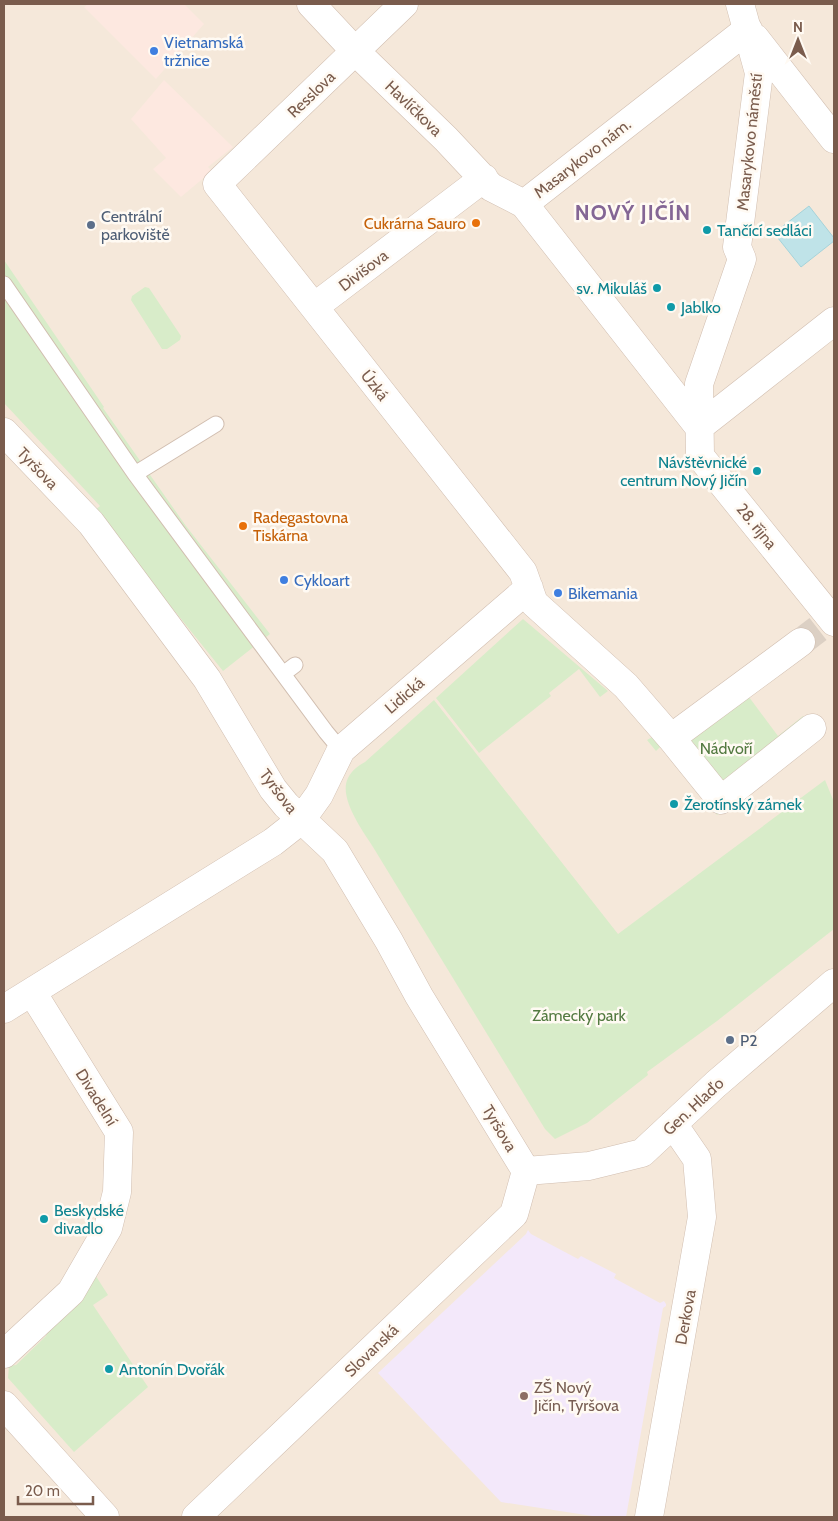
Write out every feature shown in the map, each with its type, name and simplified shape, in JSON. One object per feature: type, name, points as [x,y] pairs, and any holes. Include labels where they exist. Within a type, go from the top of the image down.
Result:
[{"type":"street","name":"Havlíčkova","points":[[311,4],[355,52],[446,139],[491,187],[524,204]]},
{"type":"street","name":"Resslova","points":[[217,184],[404,4]]},
{"type":"street","points":[[744,16],[834,138]]},
{"type":"street","name":"Masarykovo nám.","points":[[699,427],[524,204],[744,16]]},
{"type":"street","name":"Masarykovo náměstí","points":[[699,427],[699,384],[742,259],[737,247],[759,73],[744,16]]},
{"type":"street","name":"Divišova","points":[[314,307],[484,178]]},
{"type":"street","name":"Úzká","points":[[217,184],[523,572],[529,588]]},
{"type":"street","points":[[699,427],[834,321]]},
{"type":"street","name":"28. října","points":[[671,738],[821,628],[700,456],[699,427]]},
{"type":"street","name":"Tyršova","points":[[4,432],[90,523],[207,679],[273,789],[286,805],[335,851],[389,941],[419,996],[526,1171]]},
{"type":"street","points":[[529,588],[534,603],[626,686],[722,800],[812,728]]},
{"type":"street","name":"Lidická","points":[[301,820],[319,795],[341,750],[529,588]]},
{"type":"street","points":[[4,1009],[272,842],[301,820]]},
{"type":"street","name":"Gen. Hlaďo","points":[[526,1171],[589,1166],[642,1153],[716,1084],[834,983]]},
{"type":"street","name":"Divadelní","points":[[4,1354],[72,1292],[108,1228],[117,1192],[119,1132],[32,992]]},
{"type":"street","name":"Derkova","points":[[649,1517],[702,1217],[697,1159],[673,1124]]},
{"type":"street","name":"Slovanská","points":[[196,1517],[514,1214],[526,1171]]},
{"type":"street","points":[[4,1405],[105,1517]]},
{"type":"lane","points":[[4,284],[135,474],[289,669],[341,750]]},
{"type":"lane","points":[[135,474],[216,424]]},
{"type":"shaded area","points":[[4,4],[834,4],[834,1517],[4,1517]]},
{"type":"shaded area","name":"Vietnamská tržnice","points":[[88,4],[184,4],[204,24],[156,79],[84,7]]},
{"type":"shaded area","points":[[164,80],[233,147],[208,167],[212,171],[181,197],[153,169],[166,158],[131,119]]},
{"type":"shaded area","name":"ZŠ Nový Jičín, Tyršova","points":[[528,1230],[531,1234],[578,1259],[581,1256],[616,1274],[614,1278],[660,1303],[664,1301],[666,1304],[663,1308],[626,1517],[599,1517],[501,1502],[378,1373],[526,1234]]},
{"type":"green space","points":[[4,260],[103,408],[186,526],[270,634],[223,671],[94,511],[100,506],[4,403]]},
{"type":"green space","points":[[145,287],[149,288],[181,336],[180,340],[167,349],[162,349],[131,300],[132,296]]},
{"type":"green space","points":[[523,619],[608,691],[600,697],[579,669],[549,693],[551,696],[479,753],[436,698]]},
{"type":"green space","name":"Nádvoří","points":[[807,650],[776,678],[749,697],[778,736],[803,716],[820,738],[717,815],[662,745],[656,751],[647,740]]},
{"type":"green space","name":"Zámecký park","points":[[434,700],[618,934],[825,780],[834,802],[834,929],[717,1021],[647,1072],[648,1075],[587,1123],[555,1139],[545,1129],[358,823],[346,795],[346,786],[351,773]]},
{"type":"green space","points":[[92,1270],[108,1295],[93,1305],[148,1387],[74,1452],[8,1378],[9,1366],[16,1365],[46,1336],[50,1321]]},
{"type":"water","points":[[809,206],[834,238],[834,241],[801,267],[774,233]]},
{"type":"tunnel","points":[[801,642],[818,629]]},
{"type":"place","name":"Vietnamská tržnice","points":[[154,51]]},
{"type":"place","name":"Cukrárna Sauro","points":[[476,223]]},
{"type":"place","name":"Centrální parkoviště","points":[[91,225]]},
{"type":"place","name":"Tančící sedláci","points":[[707,230]]},
{"type":"place","name":"sv. Mikuláš","points":[[657,288]]},
{"type":"place","name":"Jablko","points":[[671,307]]},
{"type":"place","name":"Návštěvnické centrum Nový Jičín","points":[[757,471]]},
{"type":"place","name":"Radegastovna Tiskárna","points":[[243,526]]},
{"type":"place","name":"Cykloart","points":[[284,580]]},
{"type":"place","name":"Bikemania","points":[[558,593]]},
{"type":"place","name":"Žerotínský zámek","points":[[674,804]]},
{"type":"place","name":"P2","points":[[730,1040]]},
{"type":"place","name":"Beskydské divadlo","points":[[44,1219]]},
{"type":"place","name":"Antonín Dvořák","points":[[109,1369]]},
{"type":"place","name":"ZŠ Nový Jičín, Tyršova","points":[[524,1396]]},
{"type":"district","name":"NOVÝ JIČÍN","points":[[633,213]]}]
